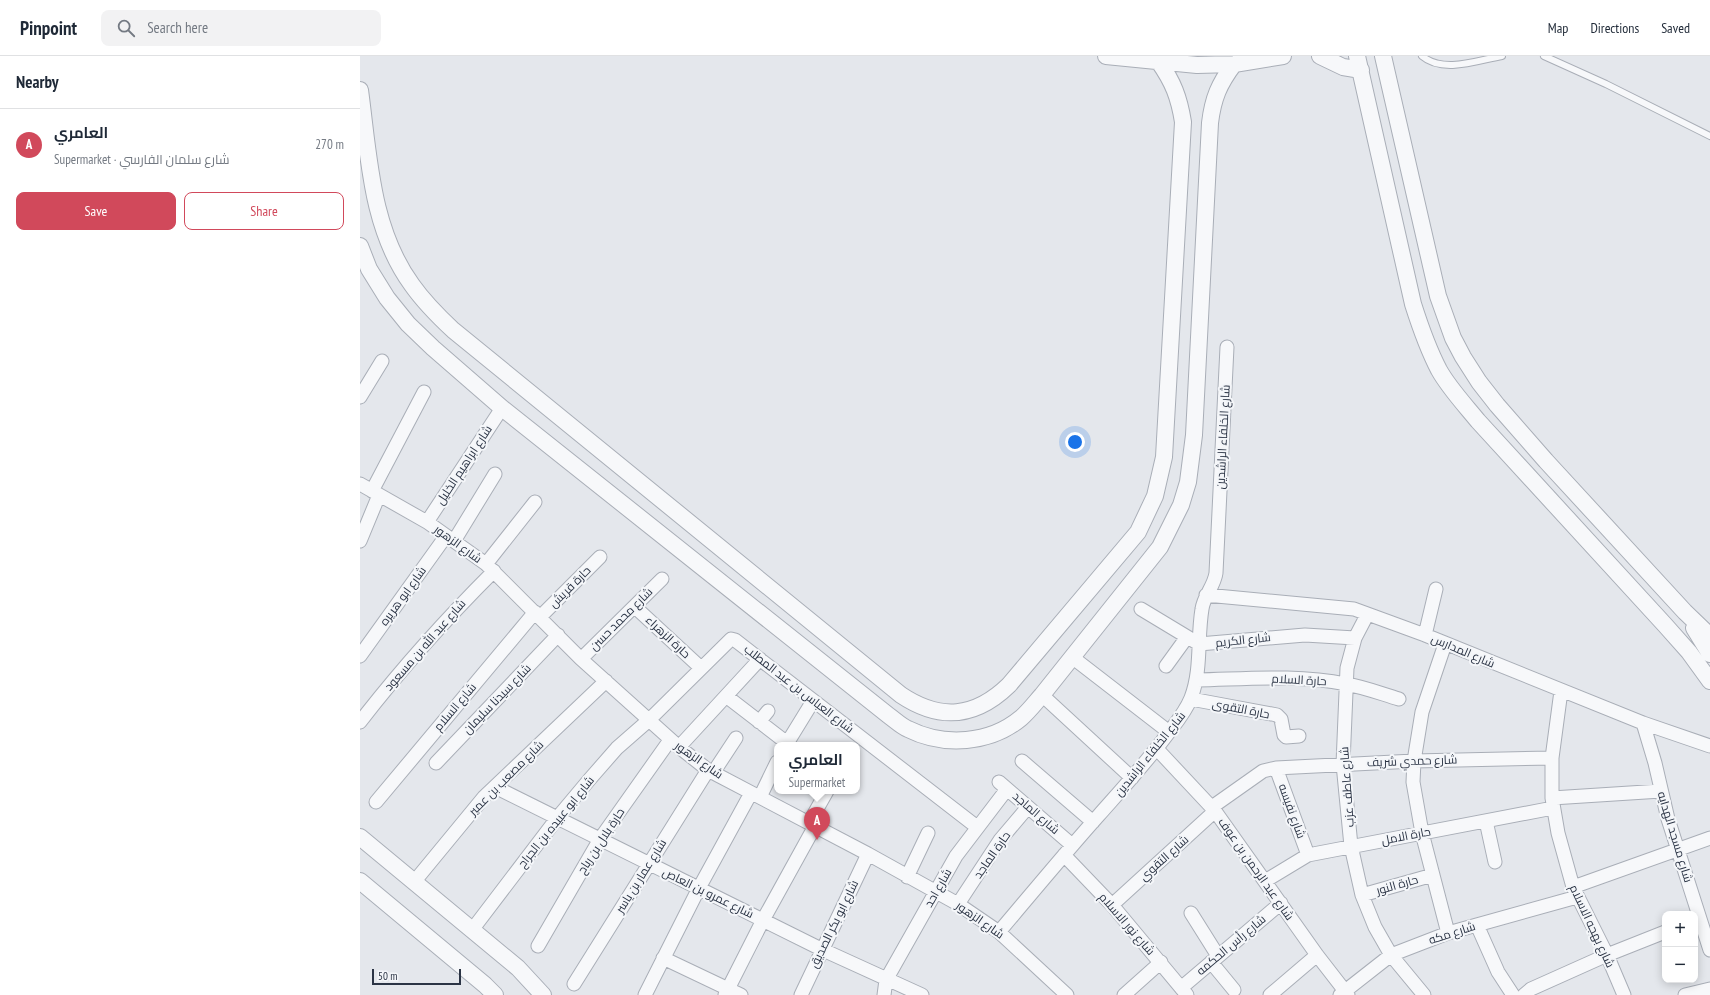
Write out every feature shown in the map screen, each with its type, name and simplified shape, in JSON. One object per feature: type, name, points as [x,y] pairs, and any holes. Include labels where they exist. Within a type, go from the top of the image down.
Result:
[{"type":"street","points":[[1106,56],[1197,65],[1234,64],[1283,56]]},
{"type":"street","points":[[1323,56],[1343,67],[1359,63],[1413,304],[1426,341],[1440,371],[1458,397],[1689,652],[1710,681]]},
{"type":"street","points":[[1387,58],[1438,296],[1453,338],[1479,382],[1497,405],[1546,461],[1685,612],[1710,636]]},
{"type":"street","points":[[360,90],[375,202],[384,231],[396,259],[412,285],[431,309],[453,330],[901,695],[915,704],[932,710],[948,713],[966,711],[982,706],[997,697],[1009,685],[1138,532],[1155,496],[1164,457],[1183,122],[1177,93],[1171,79],[1159,62]]},
{"type":"street","points":[[360,246],[369,269],[387,298],[408,324],[502,408],[888,715],[908,729],[930,738],[942,740],[954,741],[978,739],[1001,731],[1021,718],[1042,695],[1160,547],[1181,505],[1188,482],[1194,427],[1210,123],[1216,93],[1234,64]]},
{"type":"street","points":[[1183,122],[1210,123]]},
{"type":"street","name":"شارع الخلفاء الراشدين","points":[[999,932],[1156,749],[1181,716],[1191,699],[1197,680],[1199,664],[1202,608],[1216,573],[1228,347]]},
{"type":"street","points":[[360,397],[382,361]]},
{"type":"street","points":[[360,541],[376,493],[424,392]]},
{"type":"street","name":"شارع ابراهيم الخليل","points":[[427,522],[502,408]]},
{"type":"street","points":[[1529,477],[1546,461]]},
{"type":"street","name":"شارع ابو هريره","points":[[360,656],[450,538],[496,474]]},
{"type":"street","name":"شارع الزهور","points":[[360,484],[427,522],[490,568],[581,659],[674,744],[710,771],[868,854],[958,904],[999,932],[1067,995]]},
{"type":"street","name":"شارع عبد الله بن مسعود","points":[[360,722],[407,663],[490,568],[535,502]]},
{"type":"street","name":"حارة قريش","points":[[537,614],[600,557]]},
{"type":"street","name":"شارع محمد حسن","points":[[581,659],[662,579]]},
{"type":"street","points":[[1425,635],[1436,589]]},
{"type":"street","name":"شارع المدارس","points":[[1206,595],[1348,608],[1425,635],[1643,723],[1710,746]]},
{"type":"street","name":"حارة الزهراء","points":[[635,607],[701,668]]},
{"type":"street","name":"شارع الكريم","points":[[1141,609],[1199,644],[1298,636],[1355,638]]},
{"type":"street","points":[[1685,612],[1710,654]]},
{"type":"street","name":"شارع السلام","points":[[376,802],[537,614]]},
{"type":"street","name":"شارع عاطف عزب","points":[[1367,615],[1355,638],[1350,653],[1346,684],[1343,764],[1351,846],[1362,895],[1375,927],[1391,956],[1419,993]]},
{"type":"street","name":"شارع سيدنا سليمان","points":[[436,763],[558,635]]},
{"type":"street","points":[[1166,666],[1187,637]]},
{"type":"street","name":"شارع العباس بن عبد المطلب","points":[[649,720],[731,639],[760,659],[813,701],[857,740]]},
{"type":"street","points":[[1445,644],[1435,669],[1422,712],[1414,761],[1413,782],[1422,833],[1448,933]]},
{"type":"street","points":[[1072,657],[1169,732]]},
{"type":"street","name":"حارة بلال بن رباح","points":[[538,946],[600,839],[674,744],[726,696],[760,659]]},
{"type":"street","name":"حارة السلام","points":[[1197,680],[1287,679],[1346,684],[1399,699]]},
{"type":"street","name":"شارع مصعب بن عمير","points":[[414,882],[479,802],[606,681]]},
{"type":"street","name":"شارع بهجه الاسلام","points":[[1561,691],[1552,758],[1552,803],[1564,858],[1575,892],[1607,955],[1624,995]]},
{"type":"street","points":[[1042,695],[1132,778]]},
{"type":"street","points":[[726,696],[784,742]]},
{"type":"street","name":"حارة التقوى","points":[[1191,699],[1277,715],[1281,719],[1284,735],[1286,737],[1299,736]]},
{"type":"street","points":[[787,742],[813,701]]},
{"type":"street","points":[[759,722],[768,711]]},
{"type":"street","name":"شارع ابو عبيده بن الجراح","points":[[472,930],[558,817],[618,748],[649,720]]},
{"type":"street","name":"شارع مسجد الهدايه","points":[[1643,723],[1655,763],[1668,819],[1678,848],[1695,911]]},
{"type":"street","name":"شارع عمار بن ياسر","points":[[574,984],[649,864],[710,771],[736,738]]},
{"type":"street","name":"شارع العباس بن عبد المطلب","points":[[860,742],[977,827]]},
{"type":"street","name":"شارع عبد الرحمن بن عوف","points":[[1156,749],[1214,809],[1344,994]]},
{"type":"street","name":"شارع حمدي شريف","points":[[1214,809],[1263,771],[1276,768],[1414,761],[1552,758]]},
{"type":"street","points":[[1022,761],[1093,822]]},
{"type":"street","points":[[645,995],[699,888],[774,766]]},
{"type":"street","name":"شارع نفيسه","points":[[1276,768],[1308,855]]},
{"type":"street","name":"شارع احد","points":[[884,995],[886,980],[936,891],[956,856],[977,827],[1003,785]]},
{"type":"street","name":"شارع الماجد","points":[[1003,785],[1028,807],[1068,850]]},
{"type":"street","name":"شارع عمرو بن العاص","points":[[495,787],[821,949],[886,980],[922,995]]},
{"type":"street","name":"حارة الامل","points":[[1265,881],[1308,855],[1486,821],[1552,803],[1661,791]]},
{"type":"street","points":[[726,992],[812,824],[826,794]]},
{"type":"street","name":"حارة الماجد","points":[[958,904],[1000,840],[1028,807]]},
{"type":"street","name":"شارع التقوي","points":[[1112,905],[1214,809]]},
{"type":"street","points":[[1486,821],[1495,862]]},
{"type":"street","points":[[907,877],[928,833]]},
{"type":"street","points":[[360,837],[518,968],[544,995]]},
{"type":"street","name":"شارع مكه","points":[[1344,994],[1391,956],[1448,933],[1477,925],[1575,892],[1678,848],[1710,838]]},
{"type":"street","name":"شارع نور الاسلام","points":[[1068,850],[1184,991]]},
{"type":"street","name":"شارع ابو بكر الصديق","points":[[800,995],[868,854]]},
{"type":"street","name":"حارة النور","points":[[1362,895],[1433,874]]},
{"type":"street","points":[[360,881],[495,995]]},
{"type":"street","name":"شارع رأس الحكمه","points":[[1184,991],[1214,959],[1281,903]]},
{"type":"street","points":[[1191,913],[1214,959],[1234,990]]},
{"type":"street","name":"شارع مسجد الهدايه","points":[[1698,921],[1710,950]]},
{"type":"street","points":[[1477,925],[1498,972],[1513,995]]},
{"type":"street","points":[[1529,993],[1607,955],[1662,933]]},
{"type":"street","points":[[1270,995],[1317,955]]},
{"type":"street","points":[[663,958],[726,992],[741,995]]},
{"type":"street","points":[[1124,995],[1161,962]]},
{"type":"street","points":[[1686,995],[1710,989]]},
{"type":"lane","points":[[1422,56],[1445,65],[1456,65],[1502,56]]},
{"type":"lane","points":[[1544,56],[1606,84],[1710,136]]},
{"type":"place","name":"العامري","points":[[817,840]]}]
